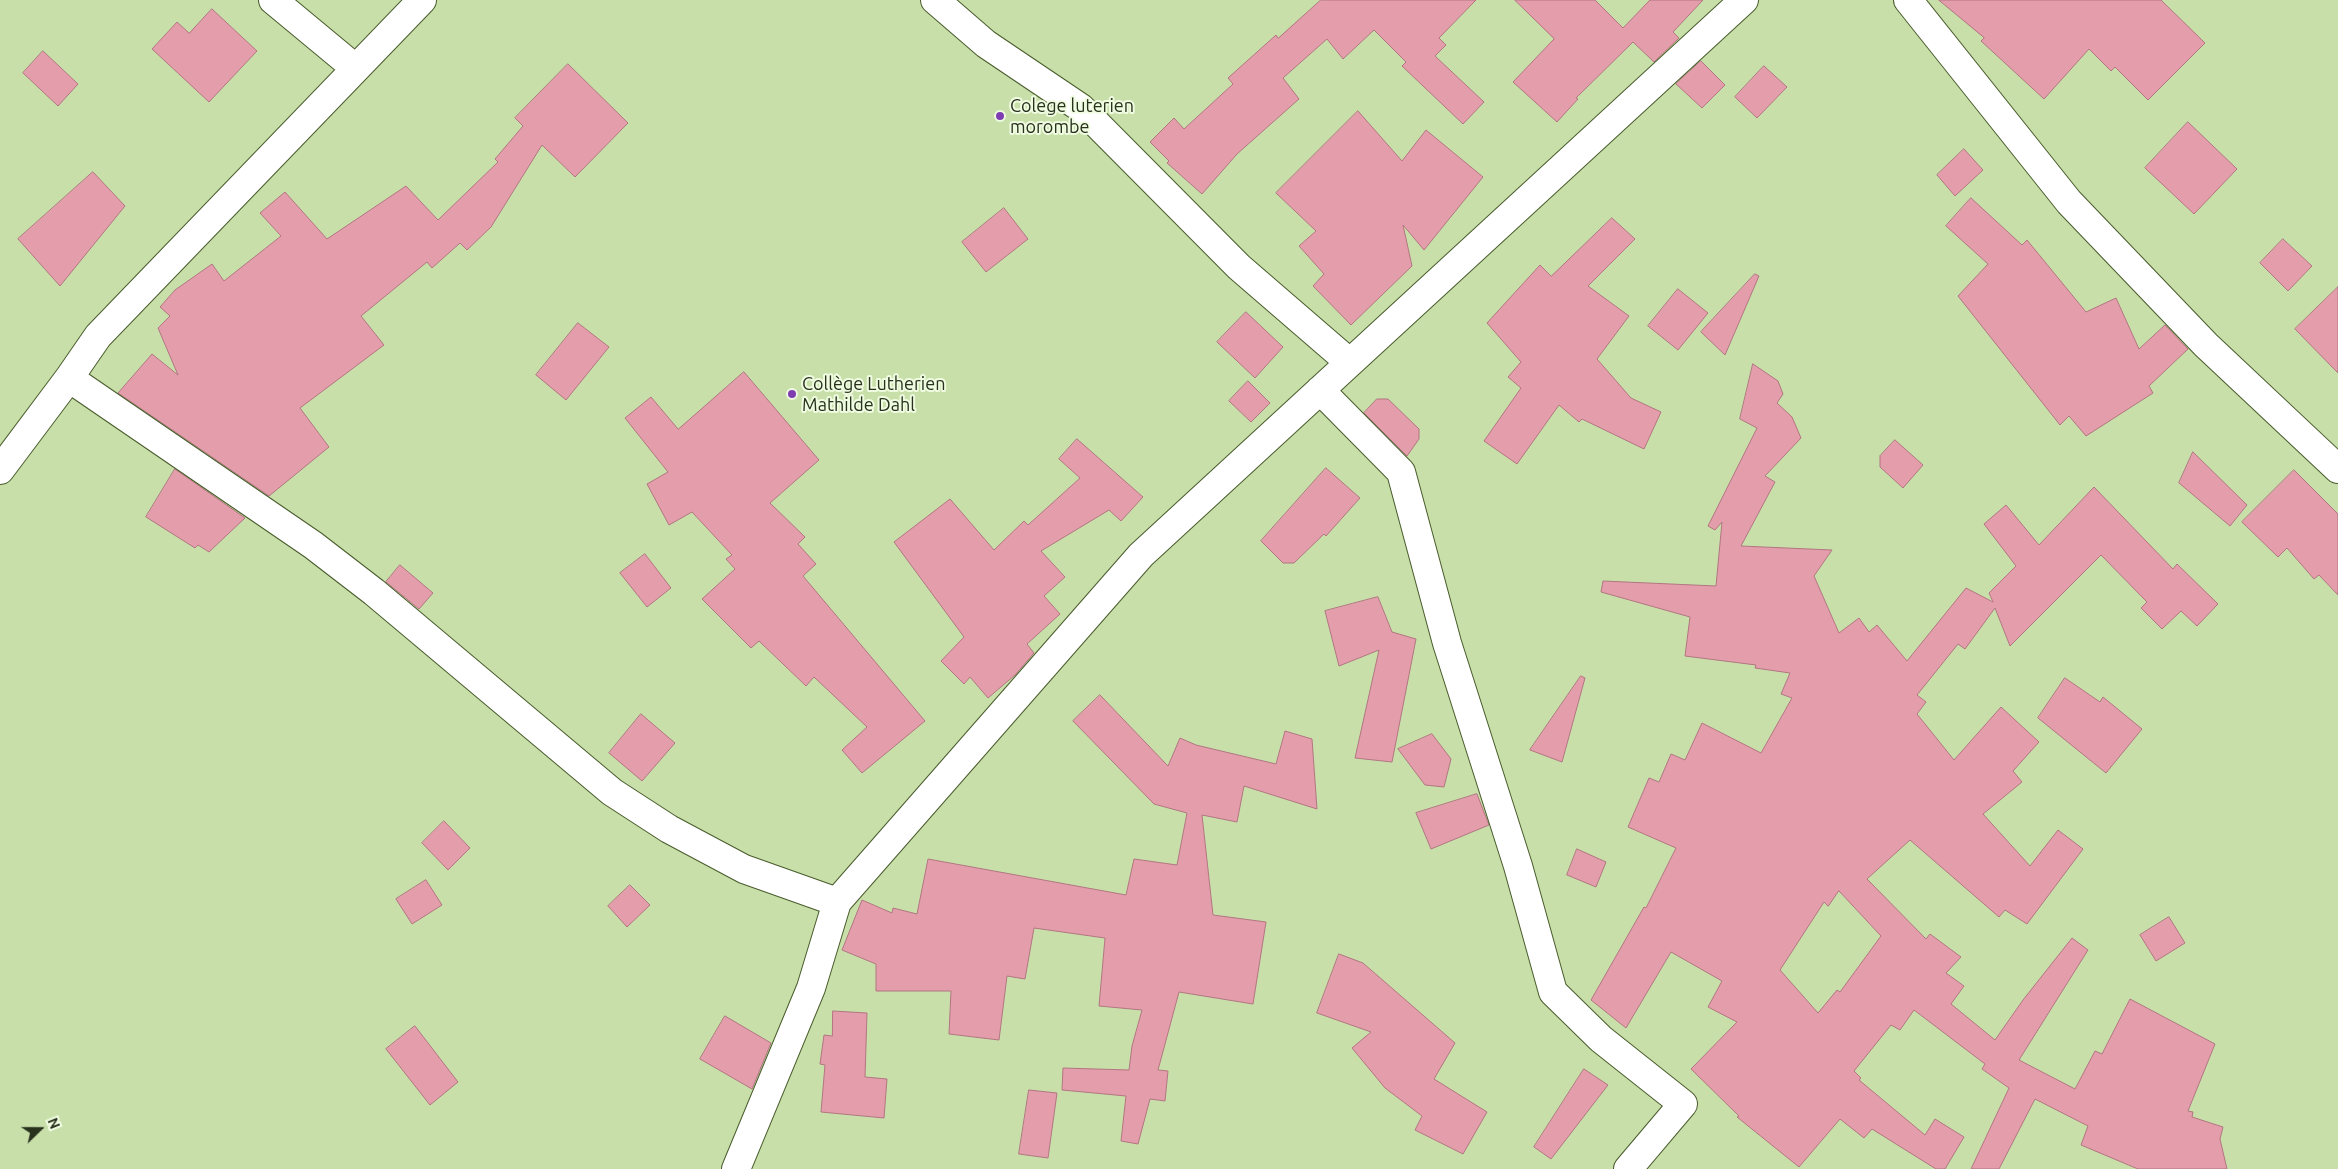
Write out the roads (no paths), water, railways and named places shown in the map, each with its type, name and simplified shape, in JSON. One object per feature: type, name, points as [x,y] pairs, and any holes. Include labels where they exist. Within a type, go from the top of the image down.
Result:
[{"type":"street","points":[[273,0],[355,68]]},
{"type":"street","points":[[0,470],[98,336],[422,0]]},
{"type":"street","points":[[934,0],[986,44],[1080,108],[1239,267],[1349,362]]},
{"type":"street","points":[[736,1169],[811,988],[837,902],[1141,555],[1744,0]]},
{"type":"street","points":[[1908,0],[2068,202],[2206,345],[2338,469]]},
{"type":"street","points":[[69,378],[314,545],[374,592],[612,792],[669,829],[744,869],[837,902]]},
{"type":"street","points":[[1320,390],[1401,472],[1448,644],[1518,866],[1553,992],[1601,1039],[1683,1104],[1628,1169]]},
{"type":"place","name":"Colege luterien morombe","points":[[1000,116]]},
{"type":"place","name":"Collège Lutherien Mathilde Dahl","points":[[792,394]]}]
